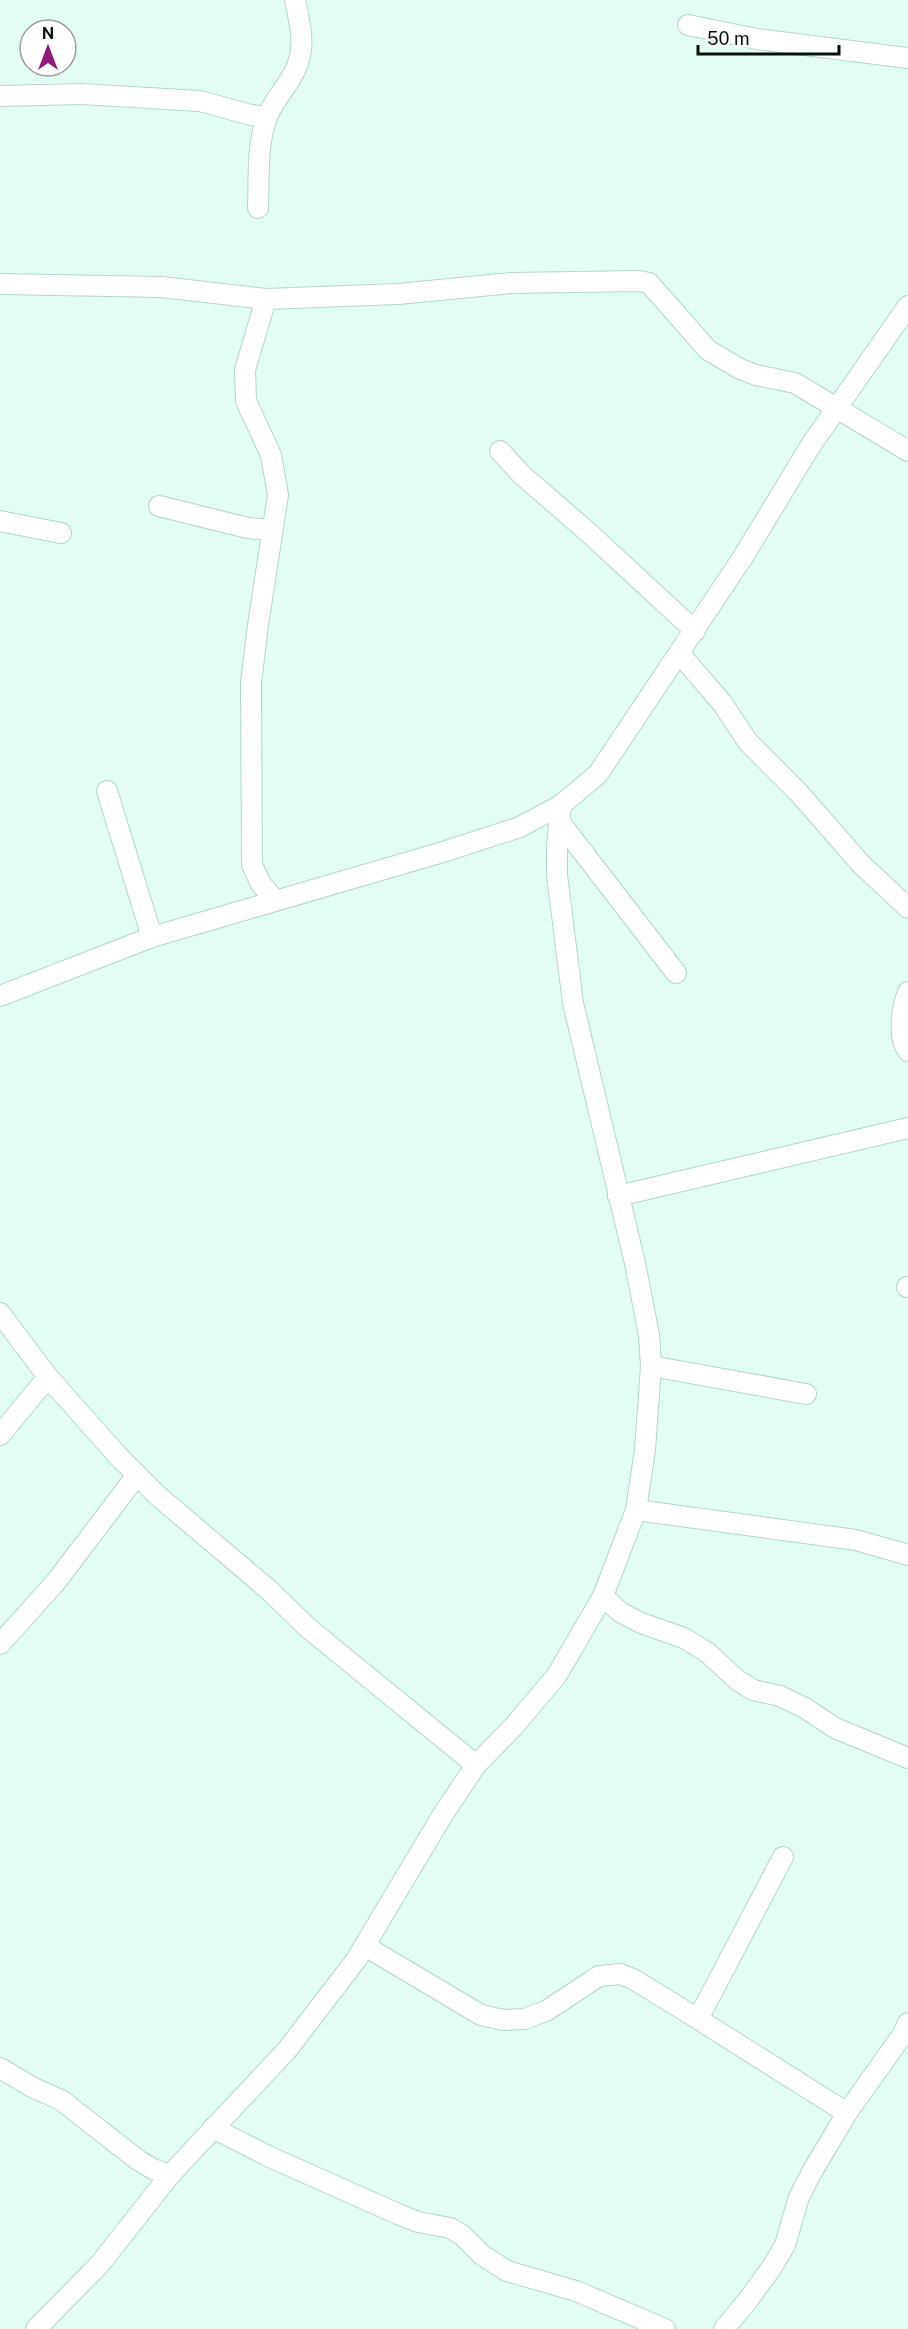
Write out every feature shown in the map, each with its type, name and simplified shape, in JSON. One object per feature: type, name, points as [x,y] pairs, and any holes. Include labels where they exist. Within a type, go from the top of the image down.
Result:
[{"type":"street","points":[[258,208],[263,130],[267,117],[297,71],[302,53],[300,26],[294,0]]},
{"type":"street","points":[[688,25],[757,39],[908,58]]},
{"type":"street","points":[[0,96],[81,94],[200,101],[250,115],[267,117]]},
{"type":"street","points":[[0,284],[162,287],[266,299],[398,294],[511,283],[639,281],[649,283],[708,351],[748,372],[795,383],[908,451]]},
{"type":"street","points":[[266,299],[246,370],[246,401],[271,455],[278,495],[251,683],[252,864],[261,884],[275,900]]},
{"type":"street","points":[[0,996],[152,937],[443,852],[560,813],[598,774],[695,631],[811,445],[908,306]]},
{"type":"street","points":[[500,451],[522,475],[695,631]]},
{"type":"street","points":[[159,506],[248,528],[272,530]]},
{"type":"street","points":[[0,521],[61,534]]},
{"type":"street","points":[[680,654],[722,703],[748,742],[798,792],[861,864],[908,908]]},
{"type":"street","points":[[107,791],[152,937]]},
{"type":"street","points":[[560,813],[676,973]]},
{"type":"street","points":[[36,2329],[99,2265],[170,2175],[287,2050],[356,1960],[442,1816],[476,1766],[515,1725],[557,1675],[603,1596],[636,1510],[645,1450],[651,1366],[650,1335],[573,1004],[557,875],[560,813]]},
{"type":"street","points":[[908,992],[902,1030],[905,1048],[908,1051]]},
{"type":"street","points":[[618,1196],[908,1128]]},
{"type":"street","points":[[0,1313],[48,1377],[137,1475],[269,1590],[308,1628],[476,1766]]},
{"type":"street","points":[[651,1366],[806,1394]]},
{"type":"street","points":[[0,1435],[48,1377]]},
{"type":"street","points":[[0,1644],[55,1583],[137,1475]]},
{"type":"street","points":[[636,1510],[856,1540],[908,1555]]},
{"type":"street","points":[[603,1596],[620,1612],[641,1623],[684,1638],[708,1653],[736,1679],[753,1690],[789,1700],[836,1728],[908,1758]]},
{"type":"street","points":[[698,2019],[783,1857]]},
{"type":"street","points":[[365,1946],[481,2015],[503,2020],[524,2019],[546,2011],[599,1976],[620,1974],[633,1979],[847,2113]]},
{"type":"street","points":[[724,2329],[748,2300],[785,2245],[800,2197],[847,2113],[903,2034],[908,2023]]},
{"type":"street","points":[[0,2068],[32,2087],[61,2100],[138,2160],[170,2175]]},
{"type":"street","points":[[213,2128],[270,2157],[398,2214],[418,2222],[450,2228],[462,2235],[482,2255],[507,2271],[576,2291],[665,2329]]}]
